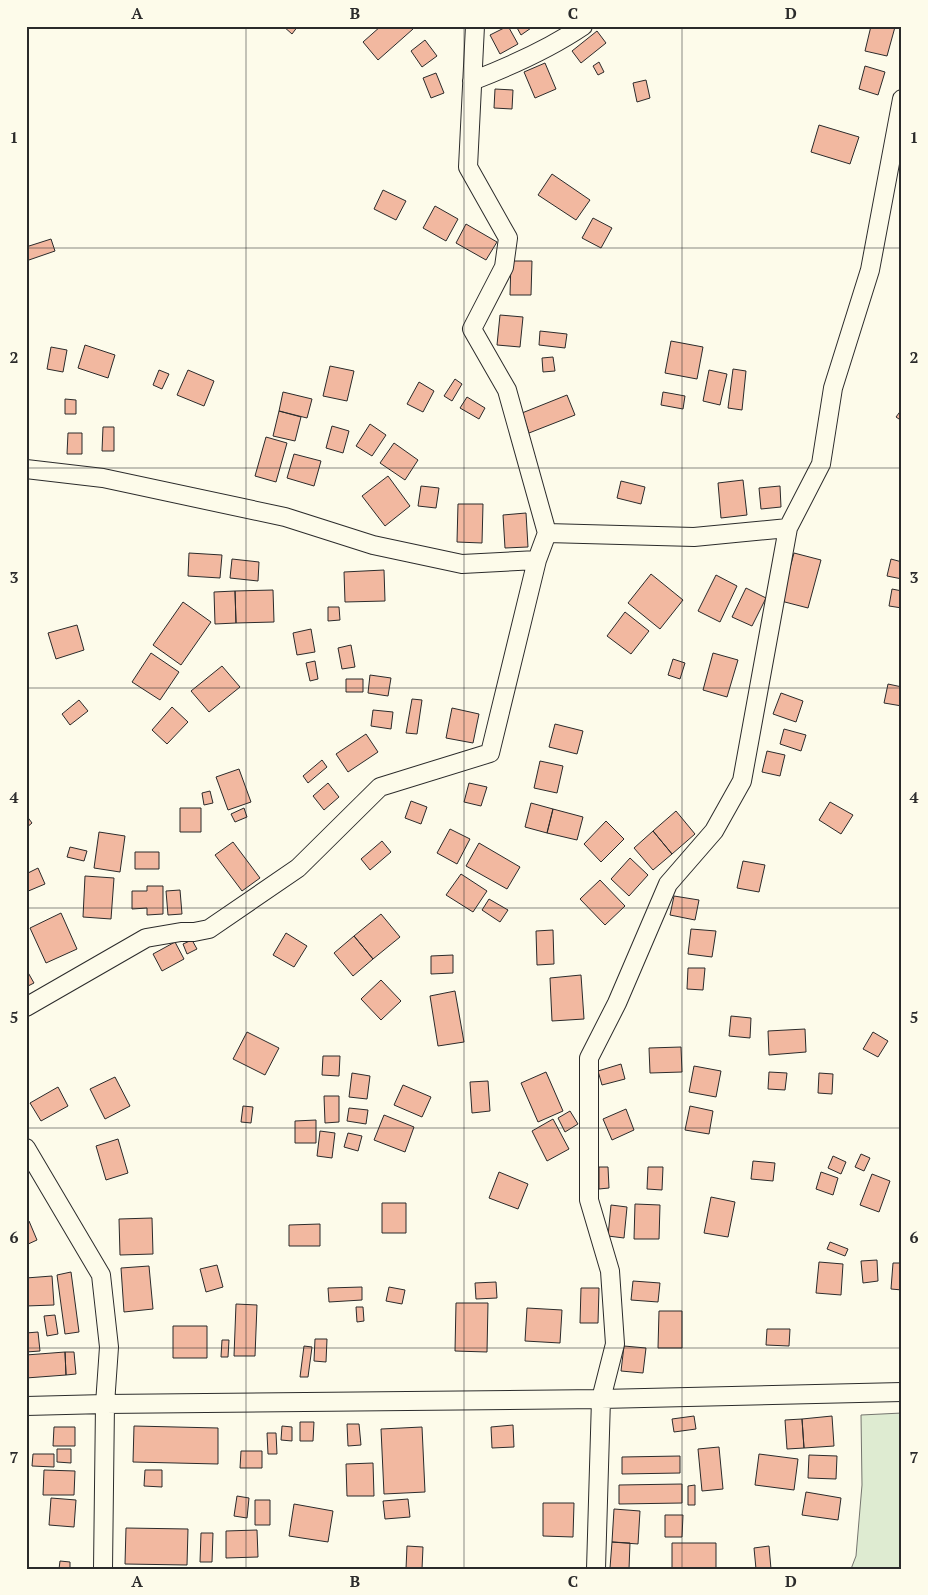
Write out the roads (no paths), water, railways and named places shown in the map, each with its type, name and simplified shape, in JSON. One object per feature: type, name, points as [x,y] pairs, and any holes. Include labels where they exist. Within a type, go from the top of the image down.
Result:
[{"type":"street","points":[[26,1007],[146,938],[209,929],[298,868],[380,787],[490,753],[537,560],[547,533],[507,390],[472,330],[504,267],[508,238],[468,167],[475,26]]},
{"type":"street","points":[[472,81],[512,65],[566,38],[583,26]]},
{"type":"street","points":[[596,1569],[601,1399],[615,1344],[610,1271],[589,1200],[588,1058],[617,1003],[668,884],[714,831],[742,781],[788,528],[821,464],[833,388],[870,270],[902,99]]},
{"type":"street","points":[[26,469],[103,478],[285,517],[373,545],[462,564],[537,560]]},
{"type":"street","points":[[547,533],[694,537],[788,528]]},
{"type":"street","points":[[26,1148],[101,1275],[109,1347],[105,1404],[103,1569]]},
{"type":"street","points":[[26,1406],[601,1399],[902,1392]]}]
